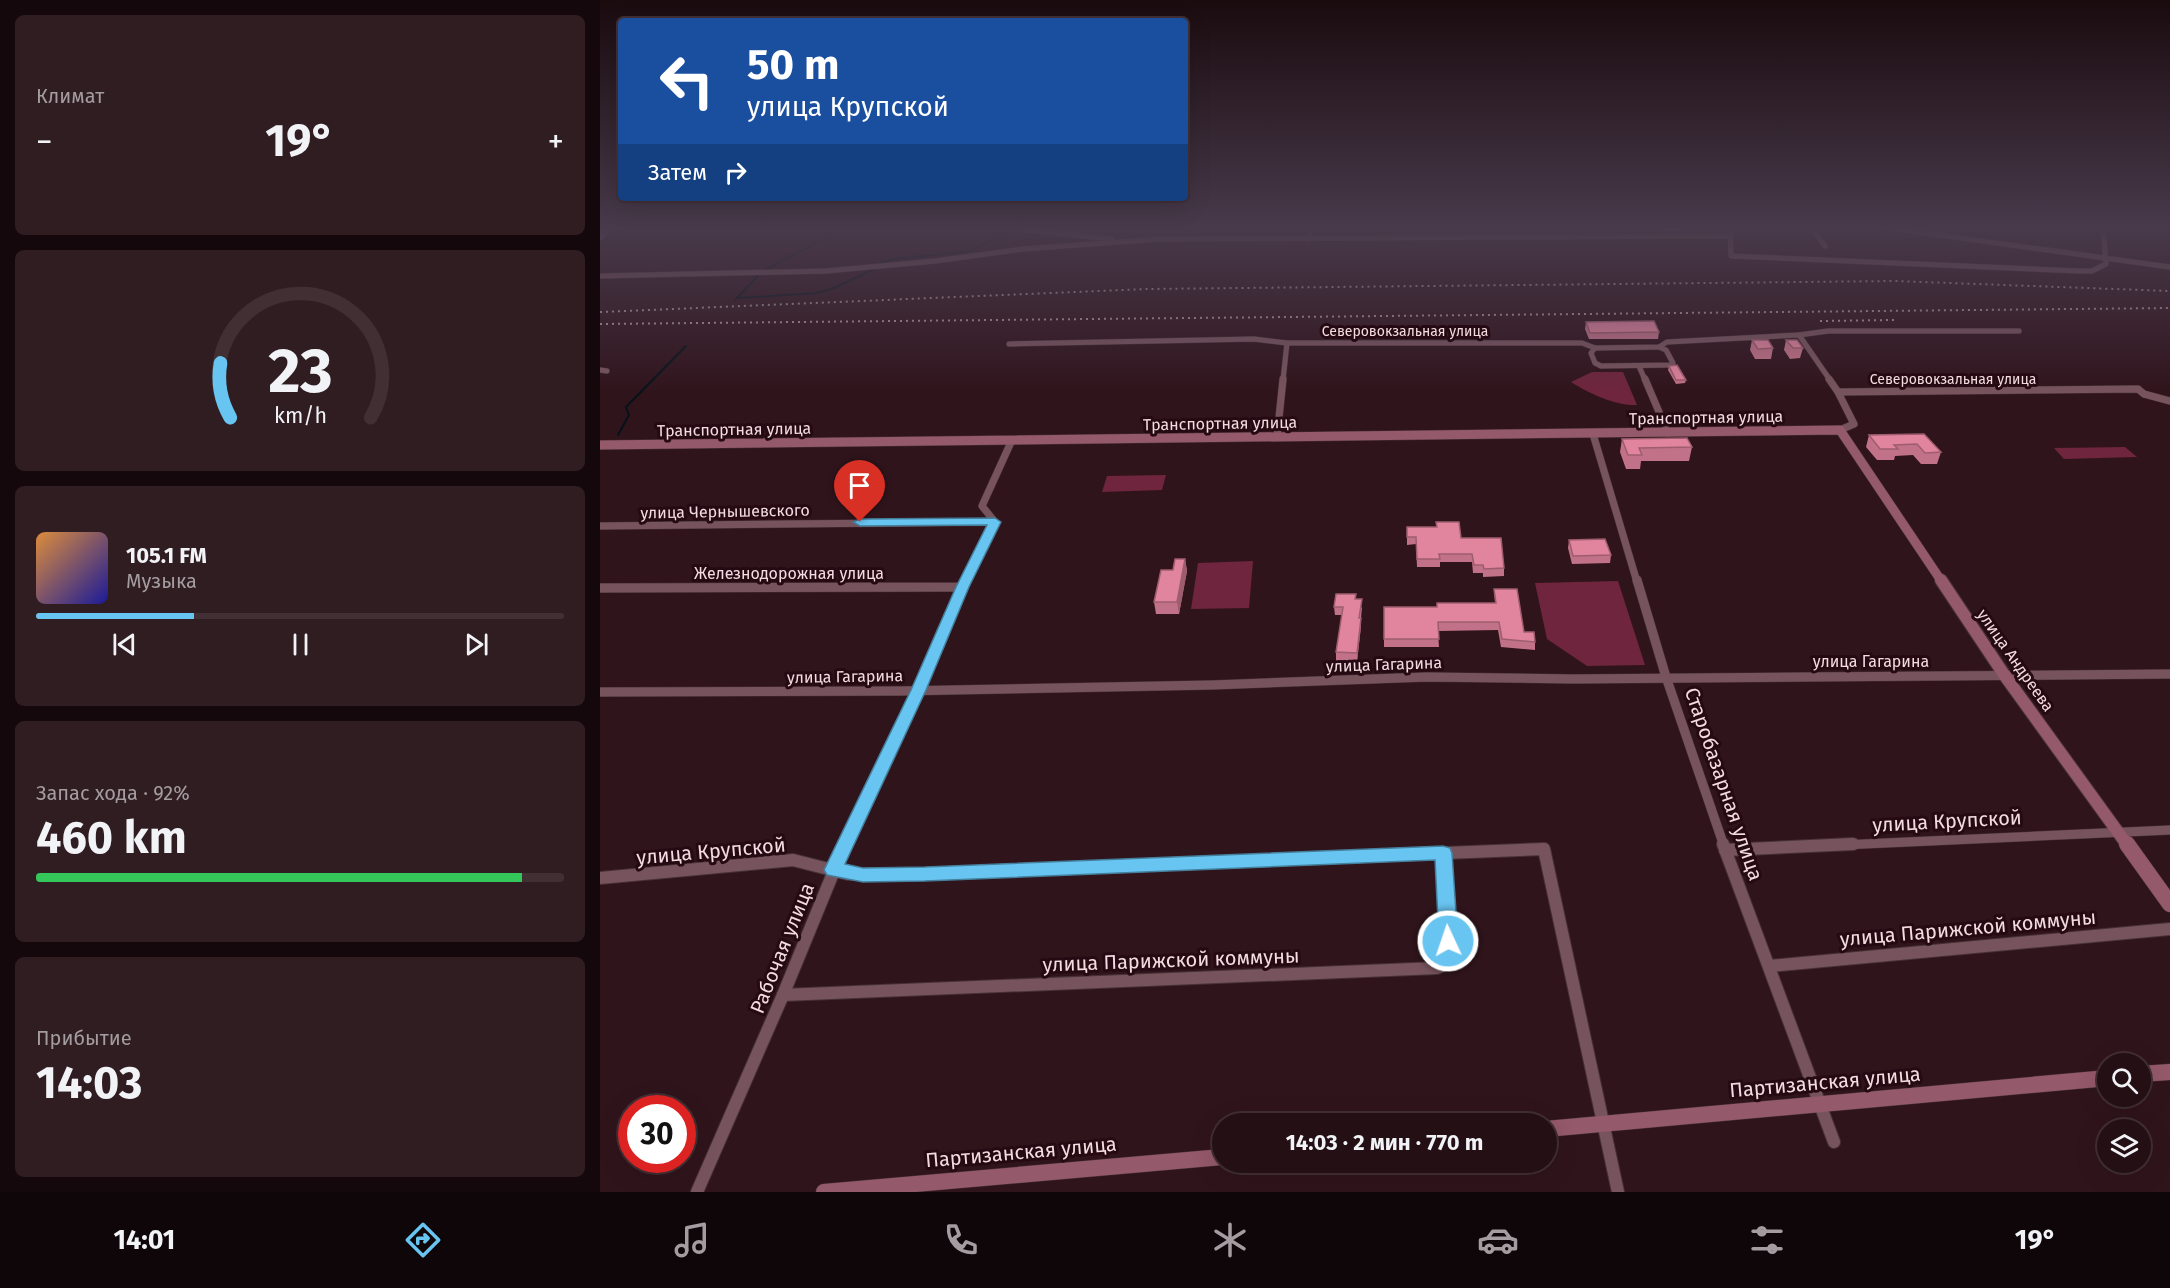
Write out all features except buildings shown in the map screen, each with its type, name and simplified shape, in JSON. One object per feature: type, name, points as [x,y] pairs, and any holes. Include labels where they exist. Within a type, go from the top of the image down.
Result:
[{"type":"street","name":"Северовокзальная улица","points":[[1009,344],[1254,339],[1287,343],[1582,343],[1595,348],[1659,347],[1667,342],[1799,335],[1828,331],[2019,331]]},
{"type":"street","points":[[1799,335],[1838,392],[1854,424],[1840,430]]},
{"type":"street","points":[[1277,437],[1287,343]]},
{"type":"street","points":[[1595,348],[1590,353],[1595,363],[1601,366],[1670,365],[1673,363],[1666,350],[1659,347]]},
{"type":"street","points":[[1639,366],[1668,433]]},
{"type":"street","name":"Северовокзальная улица","points":[[1838,392],[2138,389],[2144,394],[2170,401]]},
{"type":"street","name":"Транспортная улица","points":[[600,445],[1840,430]]},
{"type":"street","name":"улица Андреева","points":[[1840,430],[2006,676],[2170,904]]},
{"type":"street","name":"Старобазарная улица","points":[[1593,434],[1666,677],[1725,850],[1834,1142]]},
{"type":"street","points":[[963,587],[995,522],[982,506],[1012,440]]},
{"type":"street","name":"улица Чернышевского","points":[[600,526],[995,522]]},
{"type":"street","name":"Железнодорожная улица","points":[[600,588],[963,587]]},
{"type":"street","name":"Рабочая улица","points":[[697,1192],[783,995],[833,870],[919,690],[963,587]]},
{"type":"street","name":"улица Гагарина","points":[[600,692],[1212,685],[1426,677],[1574,679],[2170,674]]},
{"type":"street","name":"улица Крупской","points":[[1725,850],[2170,830]]},
{"type":"street","points":[[1544,849],[1618,1192]]},
{"type":"street","name":"улица Крупской","points":[[600,878],[793,860],[863,875],[1544,849]]},
{"type":"street","name":"улица Парижской коммуны","points":[[783,995],[1437,968],[1449,963],[1443,853]]},
{"type":"street","name":"улица Парижской коммуны","points":[[1769,966],[2170,929]]},
{"type":"street","points":[[2151,1073],[2170,1071]]},
{"type":"street","name":"Партизанская улица","points":[[1557,1128],[2097,1079]]},
{"type":"street","name":"Партизанская улица","points":[[824,1192],[1212,1158]]},
{"type":"shaded area","points":[[1592,372],[1623,372],[1637,405],[1620,404],[1586,391],[1571,382]]},
{"type":"shaded area","points":[[2125,447],[2137,457],[2064,459],[2054,448]]},
{"type":"shaded area","points":[[1166,475],[1162,490],[1102,492],[1107,476]]},
{"type":"shaded area","points":[[1253,561],[1249,608],[1191,609],[1198,563]]},
{"type":"shaded area","points":[[1618,581],[1645,665],[1587,666],[1547,639],[1535,583]]},
{"type":"waterway","points":[[735,300],[753,282]]},
{"type":"waterway","points":[[737,298],[817,293],[847,282]]},
{"type":"waterway","points":[[618,435],[629,415],[626,407],[686,346]]},
{"type":"railway","points":[[600,312],[1146,289],[1836,282]]},
{"type":"railway","points":[[1912,282],[2170,291]]},
{"type":"railway","points":[[600,324],[2170,308]]},
{"type":"railway","points":[[1820,321],[1894,320]]},
{"type":"route","points":[[860,522],[995,522],[963,587],[919,690],[833,870],[863,875],[925,874],[1443,853],[1448,941]]}]
